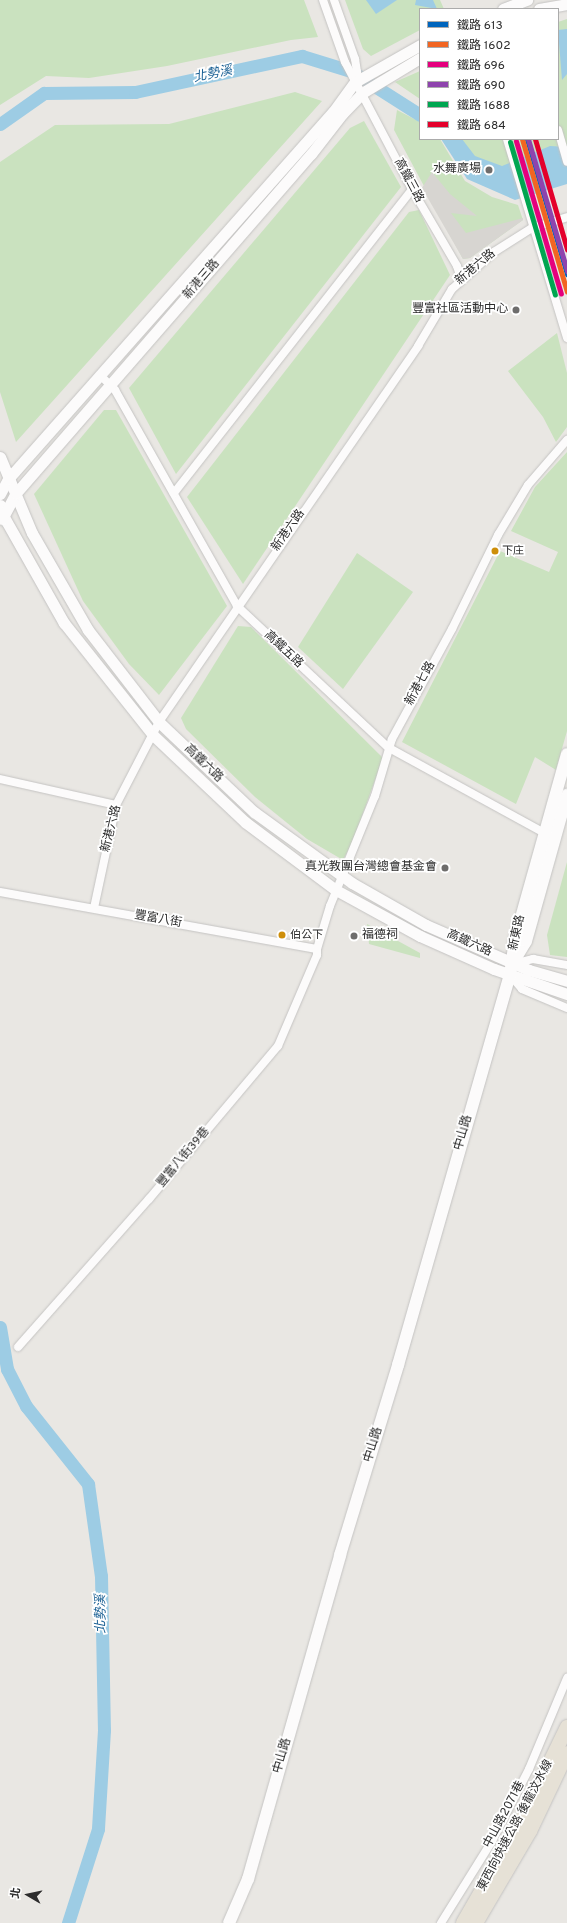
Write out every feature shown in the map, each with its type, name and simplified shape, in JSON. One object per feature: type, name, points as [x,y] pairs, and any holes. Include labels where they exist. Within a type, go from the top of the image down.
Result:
[{"type":"highway","name":"東西向快速公路 後龍汶水線","points":[[463,1923],[520,1824],[567,1727]]},
{"type":"highway","name":"東西向快速公路 後龍汶水線","points":[[476,1923],[530,1831],[567,1753]]},
{"type":"main road","name":"新東路","points":[[511,969],[515,939],[549,835],[567,754]]},
{"type":"main road","name":"新東路","points":[[549,835],[567,795]]},
{"type":"main road","name":"中山路","points":[[229,1923],[248,1879],[511,969]]},
{"type":"street","name":"高鐵三路","points":[[323,0],[357,75]]},
{"type":"street","name":"高鐵三路","points":[[334,0],[362,93],[412,189],[457,266],[461,278]]},
{"type":"street","points":[[507,8],[522,4]]},
{"type":"street","points":[[545,8],[567,4]]},
{"type":"street","name":"新港三路","points":[[0,494],[8,479],[101,376],[333,112],[357,75],[419,45]]},
{"type":"street","name":"新港三路","points":[[2,519],[16,493],[362,93],[419,59]]},
{"type":"street","points":[[559,134],[567,162]]},
{"type":"street","points":[[508,143],[532,228],[567,338]]},
{"type":"street","points":[[174,492],[412,189]]},
{"type":"street","name":"新港六路","points":[[94,908],[116,805],[159,722],[237,606],[418,346],[461,278],[494,252],[532,228],[567,217]]},
{"type":"street","name":"高鐵五路","points":[[101,376],[110,386],[174,492],[237,606],[389,748],[549,835]]},
{"type":"street","name":"新港七路","points":[[317,949],[336,890],[375,796],[389,748],[452,629],[498,535],[528,485],[567,440]]},
{"type":"street","name":"高鐵六路","points":[[0,457],[32,533],[88,630],[159,722],[254,812],[342,876],[426,925],[511,969]]},
{"type":"street","name":"高鐵六路","points":[[0,505],[2,519],[64,623],[153,735],[245,822],[336,890],[420,936],[511,969]]},
{"type":"street","points":[[0,779],[116,805]]},
{"type":"street","name":"豐富八街","points":[[0,892],[317,949]]},
{"type":"street","name":"豐富八街39巷","points":[[18,1347],[149,1198],[278,1046],[317,955],[317,949]]},
{"type":"street","points":[[511,969],[533,959],[567,965]]},
{"type":"street","points":[[511,969],[567,981]]},
{"type":"street","points":[[511,969],[567,994]]},
{"type":"street","points":[[511,969],[522,989],[567,1008]]},
{"type":"street","name":"中山路2071巷","points":[[441,1923],[492,1841],[529,1769],[567,1678]]},
{"type":"green space","points":[[0,0],[304,0],[318,37],[291,40],[167,66],[89,78],[46,76],[0,105]]},
{"type":"green space","points":[[345,0],[440,0],[444,8],[419,8],[419,31],[371,56],[363,49]]},
{"type":"green space","points":[[567,19],[567,161],[476,172],[454,140],[559,140],[559,22]]},
{"type":"green space","points":[[419,71],[419,98],[395,82]]},
{"type":"green space","points":[[295,92],[322,101],[16,442],[0,392],[0,162],[55,125],[169,124]]},
{"type":"green space","points":[[397,110],[419,121],[419,140],[441,140],[465,181],[492,197],[518,205],[523,220],[470,258],[463,259],[394,130]]},
{"type":"green space","points":[[364,121],[401,187],[176,474],[129,388],[350,128]]},
{"type":"green space","points":[[419,210],[450,275],[243,584],[187,497],[409,212]]},
{"type":"green space","points":[[557,333],[567,373],[567,427],[556,442],[543,417],[508,371]]},
{"type":"green space","points":[[104,410],[116,410],[227,606],[159,695],[129,664],[83,601],[34,494]]},
{"type":"green space","points":[[567,452],[567,731],[556,770],[535,757],[516,804],[402,742],[500,551],[549,572],[558,552],[511,531],[535,487]]},
{"type":"green space","points":[[357,553],[413,592],[343,689],[298,647]]},
{"type":"green space","points":[[238,626],[251,627],[383,758],[353,841],[343,860],[307,839],[255,797],[186,729],[181,718]]},
{"type":"green space","points":[[567,862],[567,957],[550,955],[547,935]]},
{"type":"green space","points":[[367,924],[420,953],[420,958],[369,944]]},
{"type":"shaded area","points":[[432,172],[450,194],[477,216],[451,213],[466,233],[523,218],[523,220],[470,258],[463,259],[422,188]]},
{"type":"water","points":[[366,0],[397,0],[376,14]]},
{"type":"water","points":[[416,0],[433,0],[437,8],[432,8],[415,5]]},
{"type":"water","points":[[567,29],[567,74],[562,80],[559,42],[559,30]]},
{"type":"water","points":[[442,140],[463,140],[475,156],[502,166],[550,146],[567,147],[567,184],[515,200],[467,179]]},
{"type":"waterway","name":"北勢溪","points":[[0,124],[44,93],[135,92],[302,56],[351,71],[419,114]]},
{"type":"waterway","name":"北勢溪","points":[[0,1327],[7,1369],[26,1406],[88,1484],[101,1576],[104,1730],[98,1829],[68,1923]]},
{"type":"rail line","name":"1602","points":[[522,140],[567,292]]},
{"type":"rail line","name":"613","points":[[527,140],[567,274]]},
{"type":"rail line","name":"690","points":[[528,140],[567,271]]},
{"type":"rail line","name":"684","points":[[535,140],[567,249]]},
{"type":"rail line","name":"696","points":[[516,141],[561,294]]},
{"type":"rail line","name":"1688","points":[[510,142],[555,295]]},
{"type":"place","name":"水舞廣場","points":[[489,170]]},
{"type":"place","name":"豐富社區活動中心","points":[[516,310]]},
{"type":"place","name":"下庄","points":[[495,551]]},
{"type":"place","name":"真光教團台灣總會基金會","points":[[445,868]]},
{"type":"place","name":"伯公下","points":[[282,935]]},
{"type":"place","name":"福德祠","points":[[354,936]]}]
